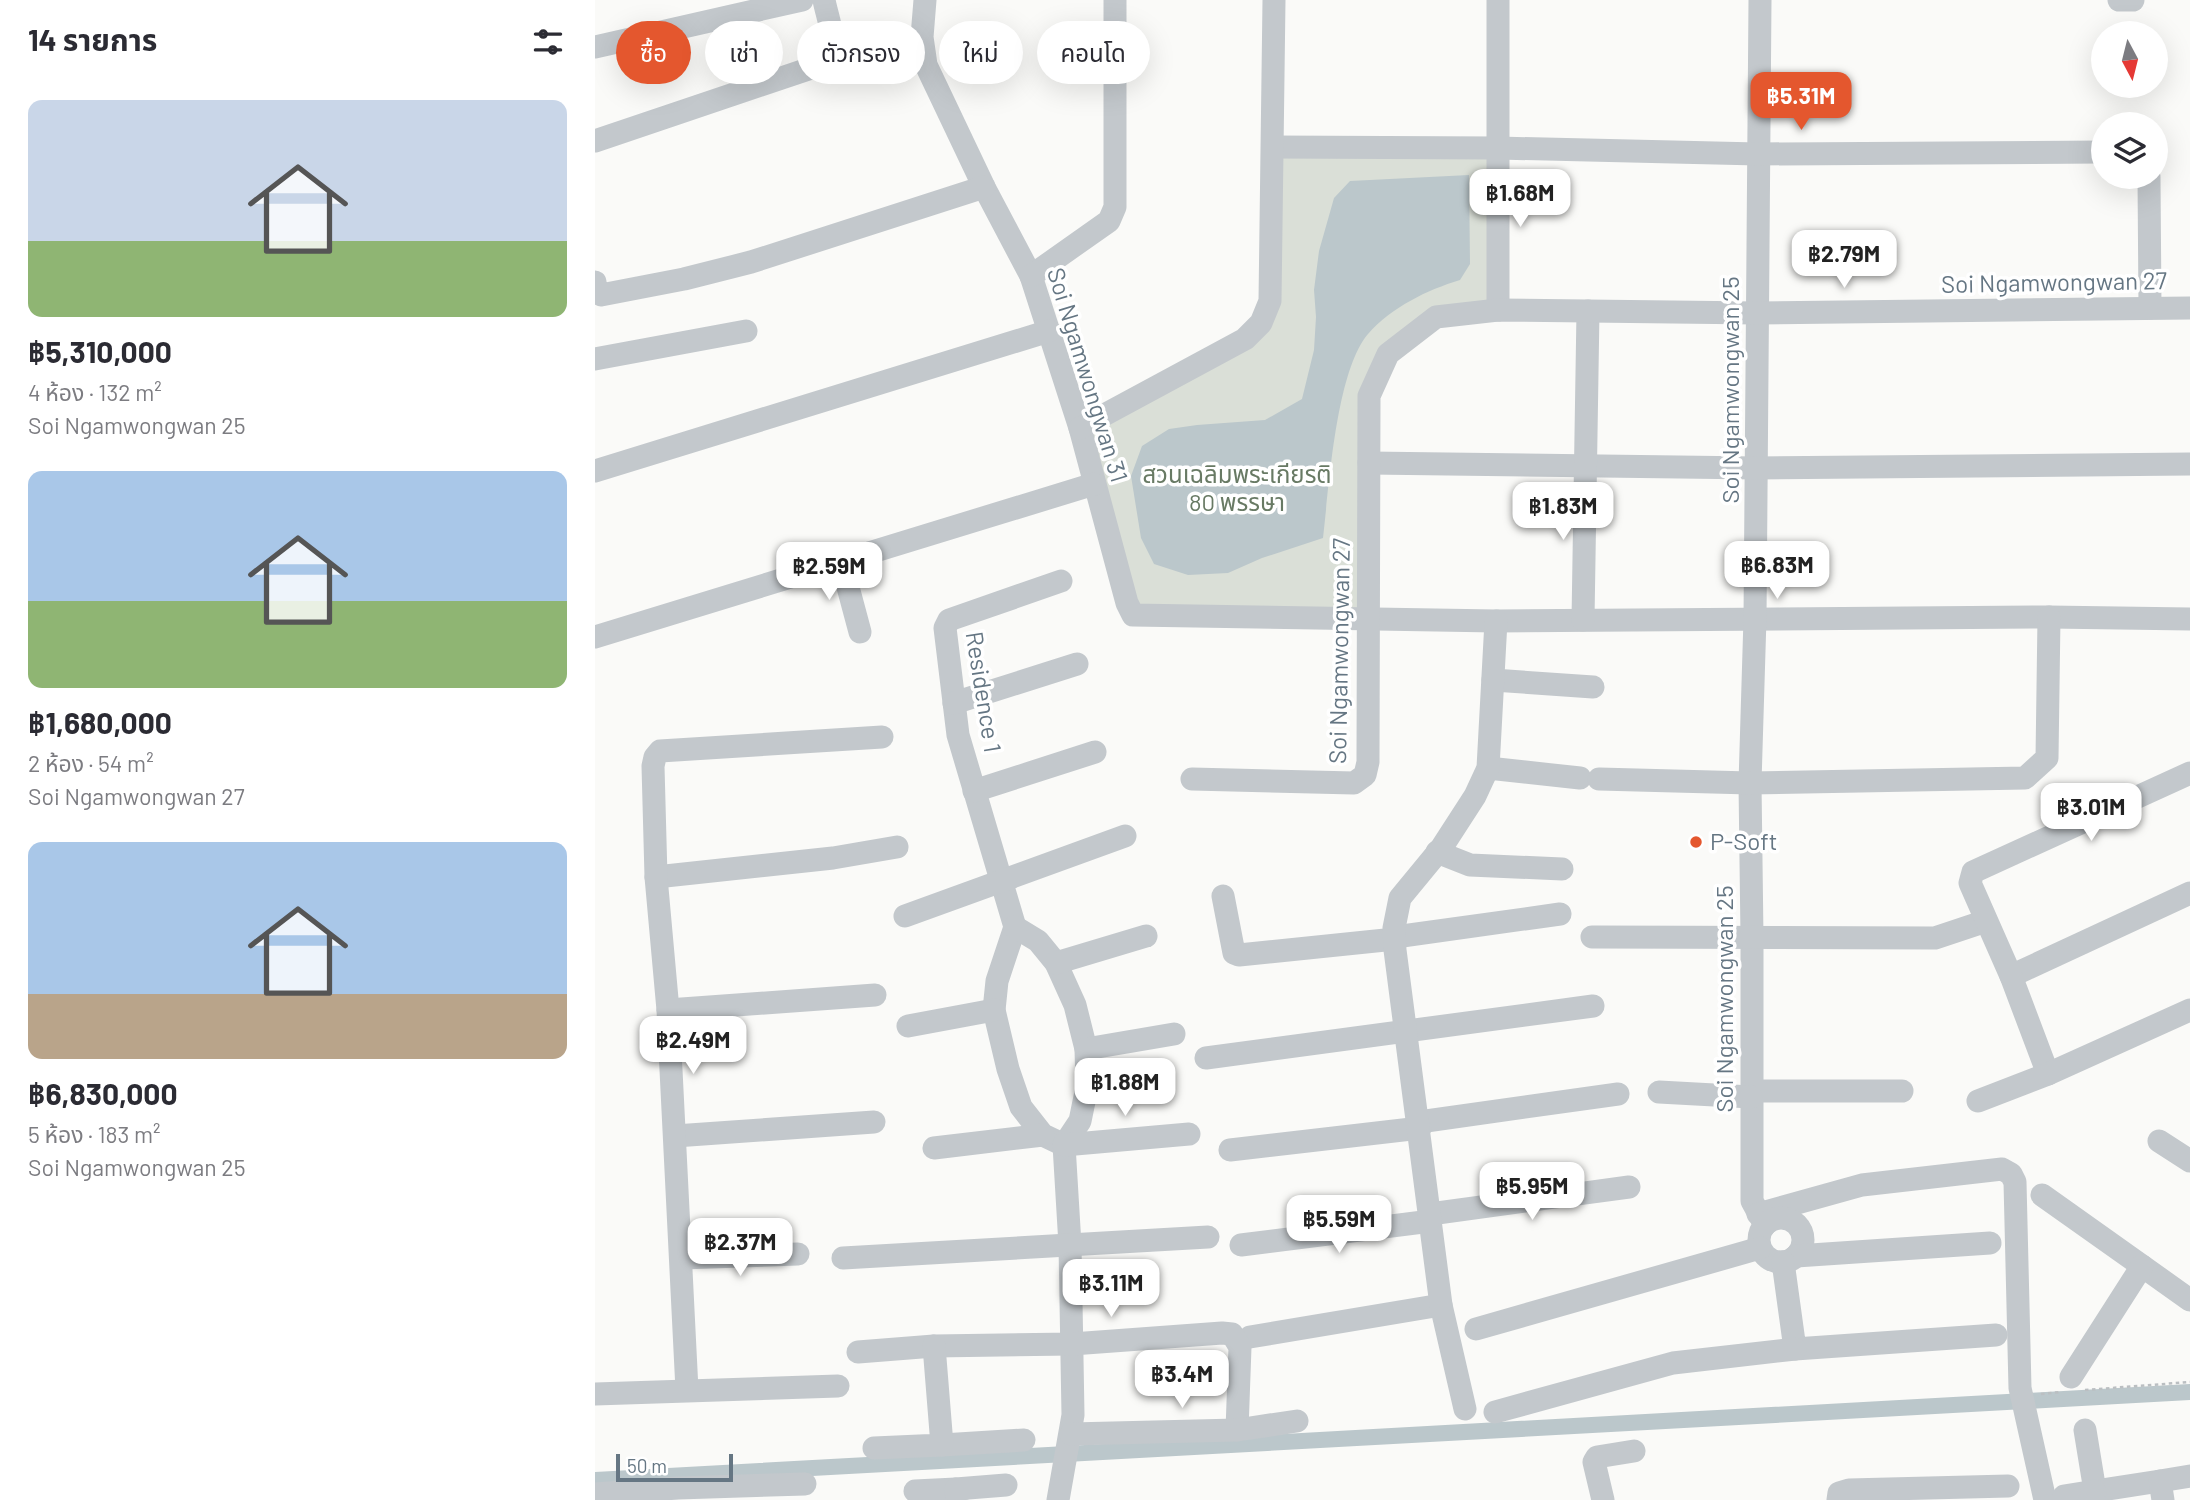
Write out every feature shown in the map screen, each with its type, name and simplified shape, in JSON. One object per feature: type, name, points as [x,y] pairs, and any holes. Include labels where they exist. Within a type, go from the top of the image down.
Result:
[{"type":"street","points":[[595,47],[802,0]]},
{"type":"street","points":[[595,141],[829,62],[832,57],[832,41],[824,0]]},
{"type":"street","name":"Soi Ngamwongwan 31","points":[[925,0],[922,37],[926,65],[984,187],[1031,276],[1080,428],[1126,603],[1133,615],[1367,618]]},
{"type":"street","points":[[1031,276],[1113,216],[1115,0]]},
{"type":"street","points":[[1080,428],[1245,339],[1261,323],[1270,301],[1274,0]]},
{"type":"street","points":[[1498,0],[1498,310]]},
{"type":"street","name":"Soi Ngamwongwan 25","points":[[1760,0],[1755,618],[1750,783],[1751,1094],[1760,1248]]},
{"type":"street","points":[[2119,0],[2133,0]]},
{"type":"street","points":[[1273,147],[1498,148],[1758,154],[2091,152]]},
{"type":"street","points":[[595,282],[596,292],[601,295],[684,279],[751,262],[984,187]]},
{"type":"street","points":[[2149,189],[2150,309]]},
{"type":"street","name":"Soi Ngamwongwan 27","points":[[1192,779],[1354,783],[1365,775],[1368,762],[1369,396],[1388,355],[1436,317],[1498,310],[1757,313],[2190,308]]},
{"type":"street","points":[[1583,620],[1588,311]]},
{"type":"street","points":[[595,359],[746,331]]},
{"type":"street","points":[[595,471],[1049,331]]},
{"type":"street","points":[[1369,463],[1756,468],[2190,464]]},
{"type":"street","points":[[595,637],[1094,484]]},
{"type":"street","points":[[841,561],[860,632]]},
{"type":"street","name":"Residence 1","points":[[1015,927],[958,735],[945,631],[949,620],[1061,581]]},
{"type":"street","points":[[1367,618],[1496,621],[2049,617],[2190,619]]},
{"type":"street","points":[[1488,768],[1590,779],[1750,783],[2025,778],[2047,758],[2049,617]]},
{"type":"street","points":[[1465,1409],[1441,1305],[1395,938],[1400,898],[1437,852],[1475,796],[1488,768],[1496,621]]},
{"type":"street","points":[[954,703],[1077,664]]},
{"type":"street","points":[[1493,680],[1593,687]]},
{"type":"street","points":[[687,1390],[668,1010],[656,877],[655,757],[660,751],[882,737]]},
{"type":"street","points":[[974,791],[1095,752]]},
{"type":"street","points":[[2048,1073],[2011,976],[1970,883],[1973,872],[2190,773]]},
{"type":"street","points":[[905,916],[1125,836]]},
{"type":"street","points":[[656,877],[820,860],[897,847]]},
{"type":"street","points":[[1437,852],[1470,865],[1562,869]]},
{"type":"street","points":[[2011,976],[2190,893]]},
{"type":"street","points":[[1223,896],[1231,944],[1234,953],[1238,955],[1395,938],[1560,914]]},
{"type":"street","points":[[1592,937],[1935,938],[1986,922]]},
{"type":"street","points":[[1058,1500],[1073,1415],[1070,1245],[1064,1145],[1080,1121],[1087,1087],[1086,1049],[1075,1005],[1056,963],[1038,941],[1015,927],[997,981],[995,1010],[1008,1069],[1021,1107],[1043,1135],[1064,1145],[1189,1134]]},
{"type":"street","points":[[1056,963],[1146,936]]},
{"type":"street","points":[[668,1010],[875,995]]},
{"type":"street","points":[[1206,1058],[1593,1006]]},
{"type":"street","points":[[908,1026],[995,1010]]},
{"type":"street","points":[[1978,1101],[2190,1010]]},
{"type":"street","points":[[1086,1049],[1174,1034]]},
{"type":"street","points":[[1659,1092],[1751,1094],[1902,1091]]},
{"type":"street","points":[[1230,1150],[1420,1125],[1618,1094]]},
{"type":"street","points":[[675,1136],[874,1122]]},
{"type":"street","points":[[935,1148],[1043,1135]]},
{"type":"street","points":[[2159,1141],[2190,1161]]},
{"type":"street","points":[[1758,1213],[1863,1185],[2002,1169],[2011,1174],[2015,1182],[2028,1395],[2054,1498],[2095,1491],[2162,1490],[2190,1476]]},
{"type":"street","points":[[1241,1245],[1629,1187]]},
{"type":"street","points":[[2042,1195],[2190,1300]]},
{"type":"street","points":[[1758,1213],[1771,1220],[1784,1218],[1797,1225],[1803,1237],[1801,1251],[1790,1259]]},
{"type":"street","points":[[843,1258],[1208,1237]]},
{"type":"street","points":[[1476,1329],[1760,1248],[1769,1259],[1790,1259],[1990,1243]]},
{"type":"street","points":[[681,1258],[798,1254]]},
{"type":"street","points":[[1790,1259],[1795,1349]]},
{"type":"street","points":[[2074,1386],[2143,1266]]},
{"type":"street","points":[[1250,1337],[1441,1305]]},
{"type":"street","points":[[858,1352],[934,1346],[1072,1344],[1232,1334],[1240,1347],[1237,1430]]},
{"type":"street","points":[[1495,1412],[1673,1363],[1795,1349],[1996,1335]]},
{"type":"street","points":[[934,1346],[941,1445]]},
{"type":"street","points":[[595,1394],[838,1386]]},
{"type":"street","points":[[1070,1438],[1237,1430],[1297,1421]]},
{"type":"street","points":[[2085,1430],[2095,1491]]},
{"type":"street","points":[[874,1448],[1024,1440]]},
{"type":"street","points":[[1603,1500],[1594,1462],[1597,1457],[1634,1451]]},
{"type":"street","points":[[595,1494],[805,1484]]},
{"type":"street","points":[[915,1491],[956,1494],[1006,1485]]},
{"type":"street","points":[[1838,1496],[1849,1490],[2008,1486]]},
{"type":"path","points":[[2028,1395],[2074,1386],[2190,1382]]},
{"type":"green space","name":"สวนเฉลิมพระเกียรติ 80 พรรษา","points":[[1277,151],[1501,154],[1500,305],[1380,350],[1362,612],[1134,612],[1086,431],[1264,327]]},
{"type":"shaded area","points":[[1469,175],[1470,264],[1460,280],[1423,294],[1399,308],[1377,324],[1357,351],[1341,401],[1323,538],[1262,558],[1228,573],[1188,575],[1154,564],[1141,538],[1131,476],[1142,446],[1169,429],[1265,420],[1302,399],[1314,350],[1314,290],[1319,251],[1334,198],[1350,181]]},
{"type":"waterway","points":[[595,1480],[2190,1392]]},
{"type":"place","name":"P-Soft","points":[[1696,842]]}]
